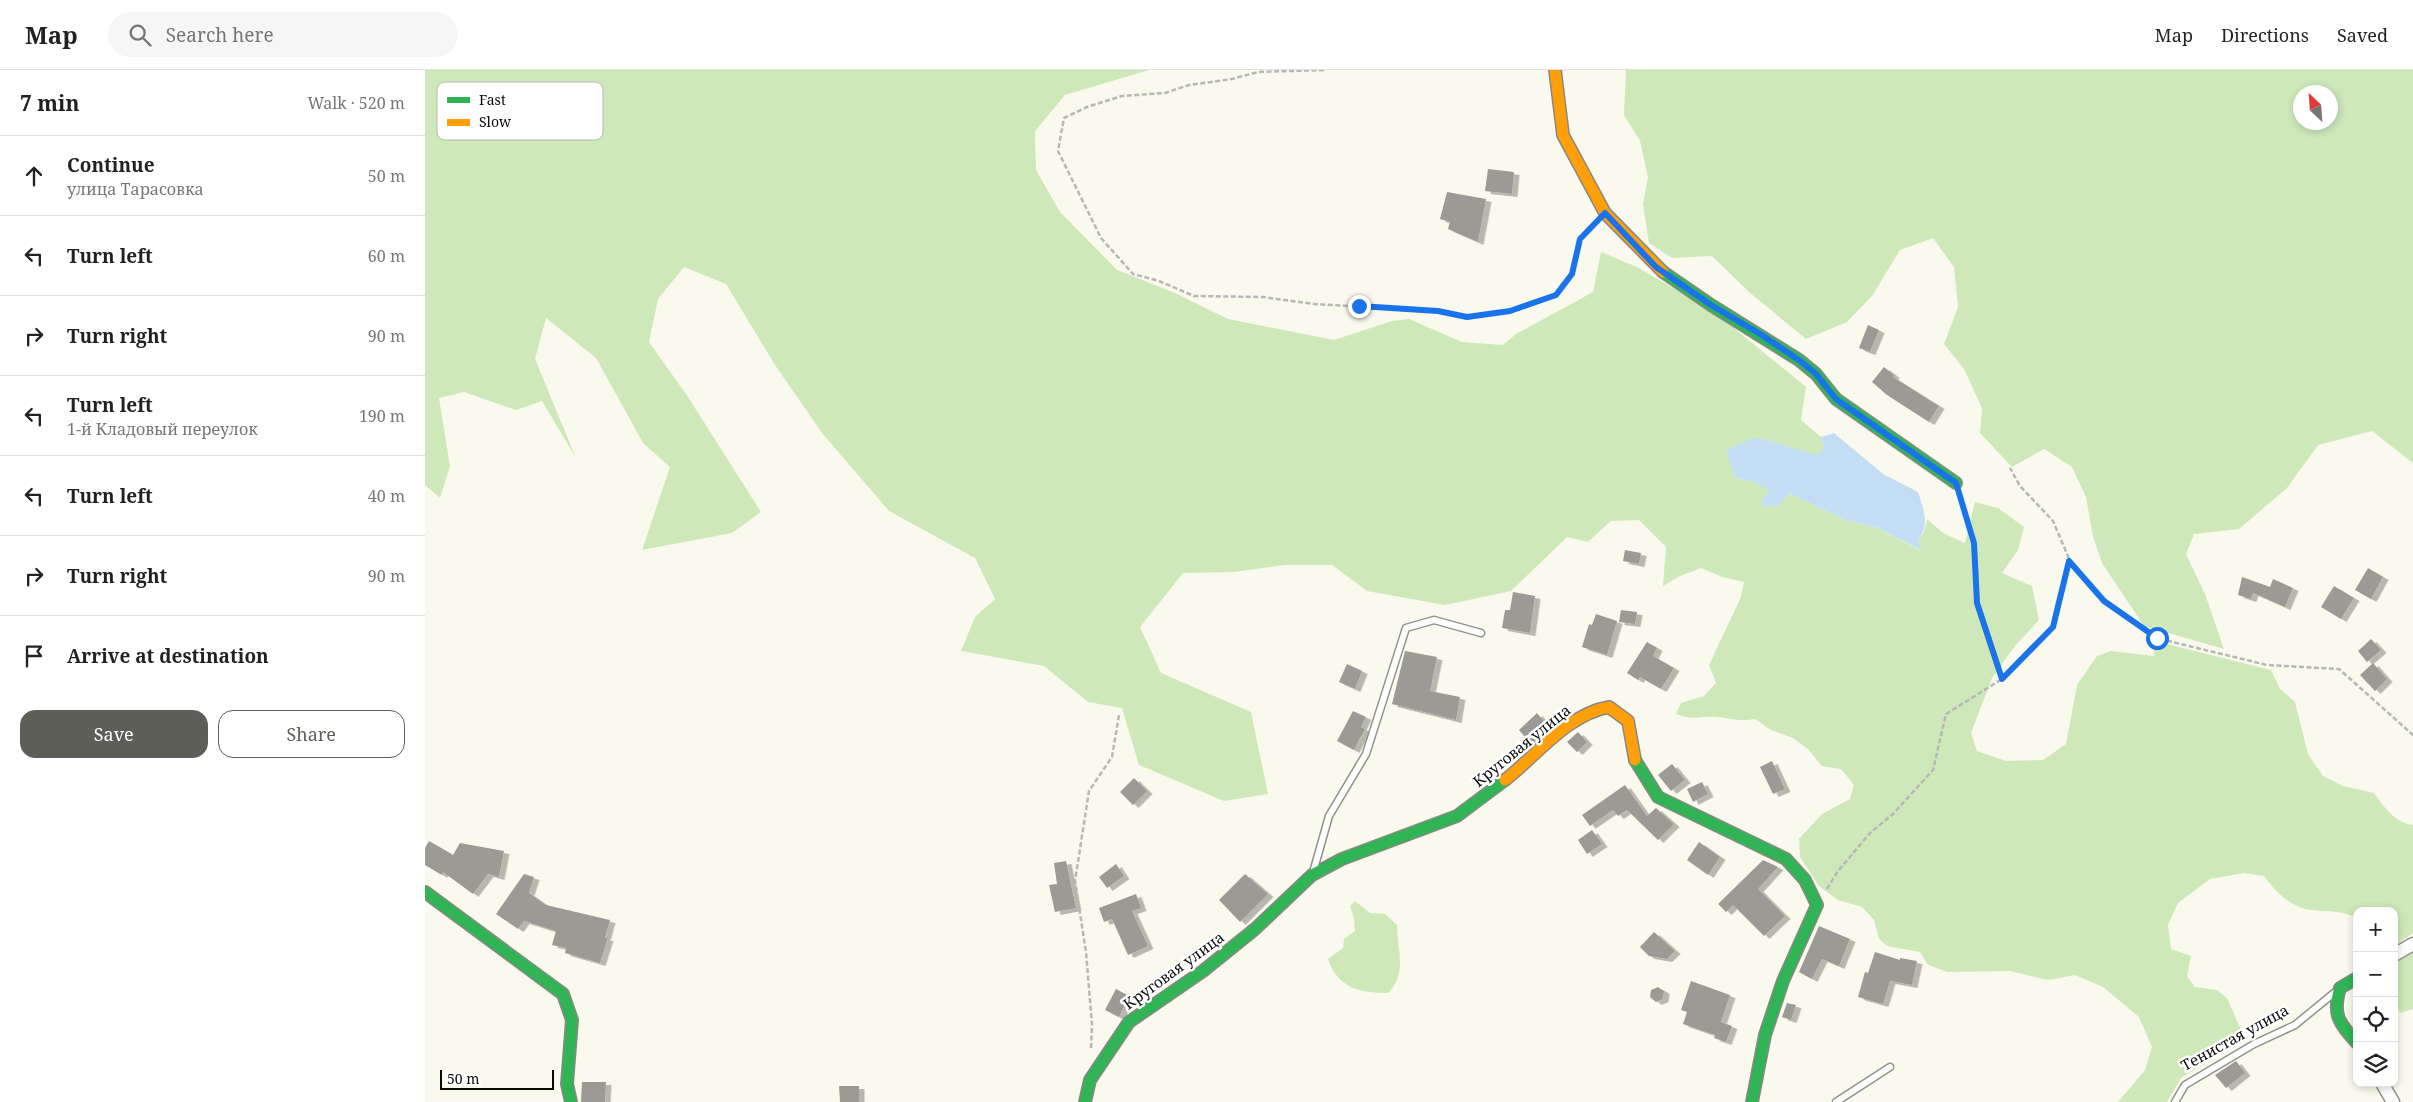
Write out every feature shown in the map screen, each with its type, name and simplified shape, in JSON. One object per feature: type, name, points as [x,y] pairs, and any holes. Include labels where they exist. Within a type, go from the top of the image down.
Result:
[{"type":"street","points":[[1555,70],[1563,135],[1605,213],[1656,267],[1711,305],[1799,360],[1816,374],[1836,399],[1956,483]]},
{"type":"street","name":"Круговая улица","points":[[1085,1102],[1090,1080],[1129,1022],[1203,971],[1255,929],[1312,875],[1342,859],[1457,816],[1525,764],[1569,725],[1592,710],[1609,706],[1628,721],[1636,763],[1658,797],[1786,859],[1801,873],[1812,890],[1817,905]]},
{"type":"street","points":[[425,892],[563,994],[572,1020],[567,1084],[571,1102]]},
{"type":"street","points":[[1752,1102],[1765,1035],[1783,981],[1817,905]]},
{"type":"street","points":[[2398,953],[2413,944]]},
{"type":"street","name":"Тенистая улица","points":[[2340,988],[2353,980]]},
{"type":"street","points":[[2340,988],[2335,1004],[2341,1025],[2356,1042]]},
{"type":"street","points":[[2384,1087],[2393,1102]]},
{"type":"lane","points":[[1312,875],[1329,816],[1367,754],[1407,628],[1434,620],[1481,633]]},
{"type":"lane","name":"Тенистая улица","points":[[2175,1102],[2185,1085],[2254,1044],[2295,1025],[2340,988]]},
{"type":"lane","points":[[1836,1102],[1890,1067]]},
{"type":"path","points":[[1323,70],[1258,72],[1232,79],[1189,85],[1165,93],[1122,96],[1087,107],[1064,118],[1058,151],[1101,238],[1133,274],[1159,281],[1194,296],[1263,297],[1314,304],[1438,311],[1467,317],[1510,311],[1556,295],[1572,274],[1580,239],[1605,213]]},
{"type":"path","points":[[2010,468],[2020,486],[2053,521],[2069,561],[2104,601],[2157,638],[2267,665],[2339,669],[2413,735]]},
{"type":"path","points":[[1956,483],[1974,543],[1977,603],[2002,679]]},
{"type":"path","points":[[1817,905],[1838,871],[1870,834],[1893,814],[1933,770],[1946,714],[2002,679],[2053,627],[2069,561]]},
{"type":"path","points":[[1091,1053],[1092,1025],[1086,952],[1075,881],[1089,791],[1113,757],[1119,715]]},
{"type":"green space","points":[[425,70],[1149,70],[1065,95],[1035,131],[1036,170],[1060,212],[1117,270],[1175,293],[1228,319],[1334,340],[1392,321],[1409,319],[1462,342],[1503,345],[1516,334],[1593,292],[1601,252],[1637,267],[1713,311],[1806,387],[1801,420],[1821,437],[1824,448],[1818,456],[1756,437],[1736,478],[1754,482],[1770,491],[1789,493],[1845,520],[1878,528],[1920,550],[1918,541],[1924,532],[1927,519],[1943,533],[1965,543],[1975,502],[1998,508],[2024,527],[2018,550],[2002,573],[2032,586],[2039,620],[2015,646],[1992,678],[1971,733],[1977,751],[2006,761],[2043,760],[2066,744],[2077,685],[2097,656],[2111,651],[2154,656],[2155,641],[2271,670],[2280,689],[2295,702],[2308,754],[2323,776],[2343,786],[2374,793],[2386,809],[2396,818],[2413,825],[2413,933],[2398,943],[2398,907],[2353,907],[2353,916],[2340,912],[2304,909],[2278,893],[2264,876],[2244,873],[2210,879],[2178,903],[2168,925],[2171,949],[2191,956],[2187,976],[2195,987],[2217,990],[2227,998],[2245,1039],[2181,1078],[2167,1102],[2118,1102],[2145,1070],[2152,1047],[2139,1017],[2103,987],[2075,975],[2048,980],[2010,971],[1948,972],[1928,965],[1920,952],[1887,946],[1879,939],[1874,920],[1862,907],[1838,900],[1819,886],[1800,857],[1799,839],[1822,814],[1850,799],[1854,785],[1841,769],[1822,766],[1808,749],[1793,738],[1771,730],[1755,719],[1692,718],[1676,714],[1681,703],[1704,696],[1716,683],[1709,665],[1741,597],[1744,582],[1722,577],[1701,568],[1680,576],[1663,586],[1666,547],[1639,520],[1611,521],[1588,542],[1567,537],[1511,591],[1445,605],[1367,591],[1332,565],[1285,565],[1233,572],[1183,573],[1140,627],[1161,673],[1251,712],[1268,794],[1224,801],[1139,765],[1122,708],[1088,702],[1044,666],[961,651],[975,617],[995,599],[975,558],[889,511],[822,433],[775,365],[726,284],[684,267],[658,299],[649,342],[688,397],[761,512],[732,533],[642,550],[670,467],[643,443],[596,358],[546,318],[535,359],[576,458],[542,401],[516,410],[464,392],[439,398],[450,466],[440,498],[425,485]]},
{"type":"green space","points":[[1626,70],[2413,70],[2413,463],[2372,431],[2318,445],[2287,488],[2239,529],[2194,534],[2186,554],[2205,594],[2224,649],[2144,626],[2102,563],[2093,536],[2086,497],[2072,467],[2044,449],[2012,467],[1980,433],[1982,408],[1964,369],[1944,344],[1958,307],[1954,267],[1933,238],[1900,250],[1872,296],[1847,322],[1806,339],[1749,292],[1712,256],[1672,258],[1649,243],[1643,204],[1648,177],[1640,141],[1624,115]]},
{"type":"green space","points":[[1355,901],[1370,913],[1385,914],[1397,925],[1400,969],[1394,985],[1388,993],[1368,992],[1351,987],[1338,977],[1328,959],[1343,948],[1344,939],[1355,931],[1354,918],[1350,906]]},
{"type":"green space","points":[[2413,952],[2413,1009],[2400,1013],[2398,1008],[2398,961]]},
{"type":"water","points":[[1834,433],[1883,474],[1918,492],[1925,517],[1924,529],[1918,541],[1921,550],[1878,528],[1845,520],[1789,493],[1779,505],[1765,507],[1761,502],[1769,491],[1754,482],[1736,478],[1727,455],[1728,449],[1756,437],[1817,455],[1824,448],[1821,437]]},
{"type":"building","points":[[1488,169],[1514,172],[1512,194],[1485,191]]},
{"type":"building","points":[[1447,192],[1486,199],[1478,242],[1448,229],[1450,222],[1440,219]]},
{"type":"building","points":[[1868,325],[1879,330],[1870,352],[1859,348]]},
{"type":"building","points":[[1884,367],[1894,375],[1893,377],[1939,406],[1929,422],[1887,395],[1872,382]]},
{"type":"building","points":[[1625,550],[1641,553],[1639,564],[1623,561]]},
{"type":"building","points":[[2368,568],[2383,577],[2371,599],[2355,590]]},
{"type":"building","points":[[2242,577],[2270,587],[2273,579],[2293,588],[2285,607],[2253,593],[2251,599],[2238,595]]},
{"type":"building","points":[[2334,586],[2354,598],[2341,619],[2321,607]]},
{"type":"building","points":[[1513,592],[1535,596],[1530,633],[1502,628],[1505,610],[1510,610]]},
{"type":"building","points":[[1621,610],[1637,612],[1635,624],[1619,622]]},
{"type":"building","points":[[1596,614],[1617,621],[1607,655],[1582,647],[1589,624],[1592,625]]},
{"type":"building","points":[[2371,639],[2381,650],[2367,662],[2358,651]]},
{"type":"building","points":[[1647,642],[1657,648],[1653,656],[1674,668],[1661,689],[1640,677],[1638,680],[1627,673]]},
{"type":"building","points":[[1405,651],[1437,657],[1430,691],[1460,697],[1456,720],[1392,704]]},
{"type":"building","points":[[2373,663],[2387,679],[2375,691],[2360,675]]},
{"type":"building","points":[[1347,664],[1362,671],[1355,689],[1339,682]]},
{"type":"building","points":[[1353,711],[1366,717],[1361,727],[1365,729],[1354,750],[1337,741]]},
{"type":"building","points":[[1537,713],[1550,728],[1531,744],[1519,730]]},
{"type":"building","points":[[1578,732],[1587,742],[1577,752],[1567,742]]},
{"type":"building","points":[[1772,761],[1785,789],[1773,794],[1760,767]]},
{"type":"building","points":[[1672,764],[1685,780],[1671,791],[1658,775]]},
{"type":"building","points":[[1134,778],[1147,791],[1133,805],[1120,792]]},
{"type":"building","points":[[1702,782],[1708,794],[1693,802],[1687,789]]},
{"type":"building","points":[[1625,785],[1647,816],[1656,808],[1674,824],[1658,840],[1627,810],[1618,816],[1613,810],[1590,826],[1582,815]]},
{"type":"building","points":[[1592,830],[1602,844],[1587,854],[1578,840]]},
{"type":"building","points":[[429,841],[453,855],[460,843],[504,851],[499,877],[488,874],[473,894],[443,872],[442,875],[425,865],[425,848]]},
{"type":"building","points":[[1699,842],[1720,857],[1708,875],[1687,860]]},
{"type":"building","points":[[1763,860],[1778,867],[1758,889],[1785,916],[1764,936],[1733,905],[1726,912],[1718,904]]},
{"type":"building","points":[[1066,861],[1076,908],[1055,912],[1049,885],[1057,884],[1054,863]]},
{"type":"building","points":[[1116,864],[1124,876],[1107,888],[1099,877]]},
{"type":"building","points":[[524,874],[534,877],[529,893],[546,905],[610,920],[605,938],[608,938],[600,963],[565,953],[566,948],[552,945],[556,931],[524,921],[518,929],[496,914]]},
{"type":"building","points":[[1245,874],[1268,894],[1240,922],[1219,900]]},
{"type":"building","points":[[1136,894],[1141,908],[1132,911],[1148,946],[1128,955],[1112,919],[1104,922],[1099,908]]},
{"type":"building","points":[[1819,926],[1850,939],[1839,966],[1822,959],[1812,979],[1799,972]]},
{"type":"building","points":[[1654,932],[1675,951],[1667,959],[1649,956],[1640,947]]},
{"type":"building","points":[[1875,952],[1900,960],[1900,958],[1917,961],[1912,985],[1890,981],[1883,1004],[1858,997],[1865,972],[1868,973]]},
{"type":"building","points":[[1691,981],[1730,995],[1721,1022],[1732,1026],[1726,1042],[1714,1038],[1715,1035],[1683,1024],[1687,1012],[1681,1010]]},
{"type":"building","points":[[1658,987],[1664,991],[1663,999],[1656,1002],[1650,997],[1651,990]]},
{"type":"building","points":[[1116,989],[1129,996],[1119,1017],[1105,1010]]},
{"type":"building","points":[[1787,1003],[1796,1005],[1791,1020],[1782,1017]]},
{"type":"building","points":[[2236,1061],[2245,1073],[2226,1088],[2215,1075]]},
{"type":"building","points":[[582,1082],[606,1082],[605,1102],[581,1102]]},
{"type":"building","points":[[839,1086],[859,1086],[859,1102],[840,1102]]},
{"type":"traffic: fast","points":[[1663,272],[1711,305],[1799,360],[1816,374],[1836,399],[1956,483]]},
{"type":"traffic: fast","points":[[1635,760],[1658,797],[1786,859],[1805,880],[1817,905],[1783,981],[1765,1035],[1752,1102]]},
{"type":"traffic: fast","points":[[1085,1102],[1090,1080],[1129,1022],[1203,971],[1255,929],[1312,875],[1342,859],[1457,816],[1505,780]]},
{"type":"traffic: fast","points":[[425,892],[563,994],[572,1020],[567,1084],[571,1102]]},
{"type":"traffic: fast","points":[[2353,980],[2340,988],[2337,1012],[2342,1024],[2356,1042]]},
{"type":"traffic: slow","points":[[1555,70],[1563,135],[1605,213],[1663,272]]},
{"type":"traffic: slow","points":[[1505,780],[1567,727],[1594,711],[1609,707],[1628,721],[1635,760]]},
{"type":"route","points":[[1359,306],[1438,311],[1467,317],[1510,311],[1556,295],[1572,274],[1580,239],[1605,213],[1656,267],[1711,305],[1799,360],[1816,374],[1836,399],[1956,483],[1974,543],[1977,603],[2002,679],[2053,627],[2069,561],[2104,601],[2157,638]]}]
